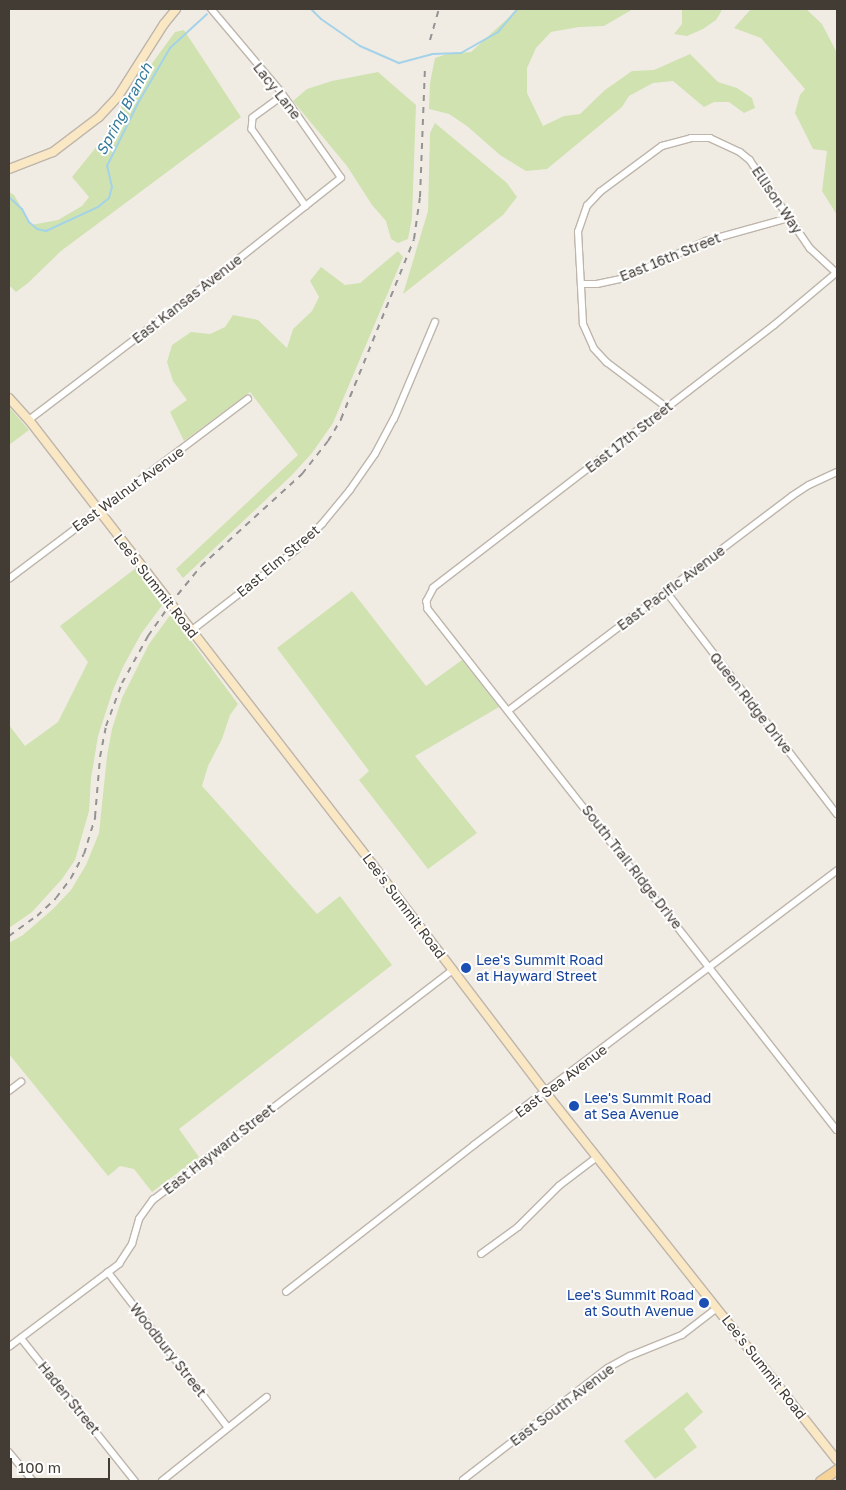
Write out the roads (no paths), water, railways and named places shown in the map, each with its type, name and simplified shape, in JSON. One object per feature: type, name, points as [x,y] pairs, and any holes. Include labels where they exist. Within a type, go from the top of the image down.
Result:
[{"type":"main road","points":[[9,169],[53,152],[99,117],[118,98],[164,24],[176,9]]},
{"type":"main road","name":"Lee's Summit Road","points":[[9,398],[29,420],[546,1093],[837,1460]]},
{"type":"main road","points":[[820,1481],[837,1468]]},
{"type":"street","name":"Lacy Lane","points":[[211,9],[283,96],[340,176]]},
{"type":"street","points":[[283,96],[253,118],[252,130],[306,206]]},
{"type":"street","name":"Ellison Way","points":[[581,284],[578,232],[585,212],[600,192],[662,146],[692,138],[710,138],[740,152],[750,160],[760,171],[810,248],[837,273]]},
{"type":"street","name":"East Kansas Avenue","points":[[29,420],[192,296],[306,206],[340,176]]},
{"type":"street","name":"East 16th Street","points":[[581,284],[597,284],[625,278],[706,240],[789,218]]},
{"type":"street","name":"East 17th Street","points":[[428,604],[429,595],[434,588],[775,325],[837,273]]},
{"type":"street","points":[[581,284],[583,324],[594,348],[607,363],[667,408]]},
{"type":"street","name":"East Elm Street","points":[[191,631],[296,550],[322,524],[350,490],[375,454],[394,419],[435,322]]},
{"type":"street","name":"East Walnut Avenue","points":[[9,578],[97,510],[188,445],[248,399]]},
{"type":"street","name":"East Pacific Avenue","points":[[508,711],[792,496],[809,485],[837,472]]},
{"type":"street","name":"Queen Ridge Drive","points":[[666,592],[837,814]]},
{"type":"street","name":"South Trail Ridge Drive","points":[[428,604],[428,610],[711,966],[837,1130]]},
{"type":"street","name":"East Sea Avenue","points":[[286,1292],[474,1145],[546,1093],[837,870]]},
{"type":"street","name":"East Hayward Street","points":[[9,1347],[108,1272],[127,1255],[139,1219],[152,1200],[453,970]]},
{"type":"street","points":[[9,1091],[21,1082]]},
{"type":"street","points":[[481,1254],[518,1227],[559,1186],[597,1157]]},
{"type":"street","name":"Woodbury Street","points":[[108,1272],[228,1427]]},
{"type":"street","name":"East South Avenue","points":[[463,1480],[608,1368],[630,1356],[682,1335],[717,1308]]},
{"type":"street","name":"Haden Street","points":[[21,1338],[135,1481]]},
{"type":"street","points":[[162,1481],[267,1397]]},
{"type":"street","points":[[9,1452],[33,1481]]},
{"type":"waterway","name":"Spring Branch","points":[[311,9],[321,19],[360,46],[399,63],[432,54],[461,53],[498,32],[517,9]]},
{"type":"waterway","name":"Spring Branch","points":[[9,197],[22,209],[29,222],[37,229],[46,231],[98,207],[109,198],[112,187],[107,166],[138,103],[170,48],[207,14]]},
{"type":"railway","points":[[430,40],[439,9]]},
{"type":"railway","points":[[9,936],[37,916],[56,898],[71,878],[84,854],[95,817],[100,757],[106,726],[122,683],[148,636],[170,604],[201,566],[302,474],[328,441],[341,419],[414,239],[420,197],[425,68]]},
{"type":"place","name":"Lee's Summit Road at Hayward Street","points":[[466,968]]},
{"type":"place","name":"Lee's Summit Road at Sea Avenue","points":[[574,1106]]},
{"type":"place","name":"Lee's Summit Road at South Avenue","points":[[704,1303]]}]
